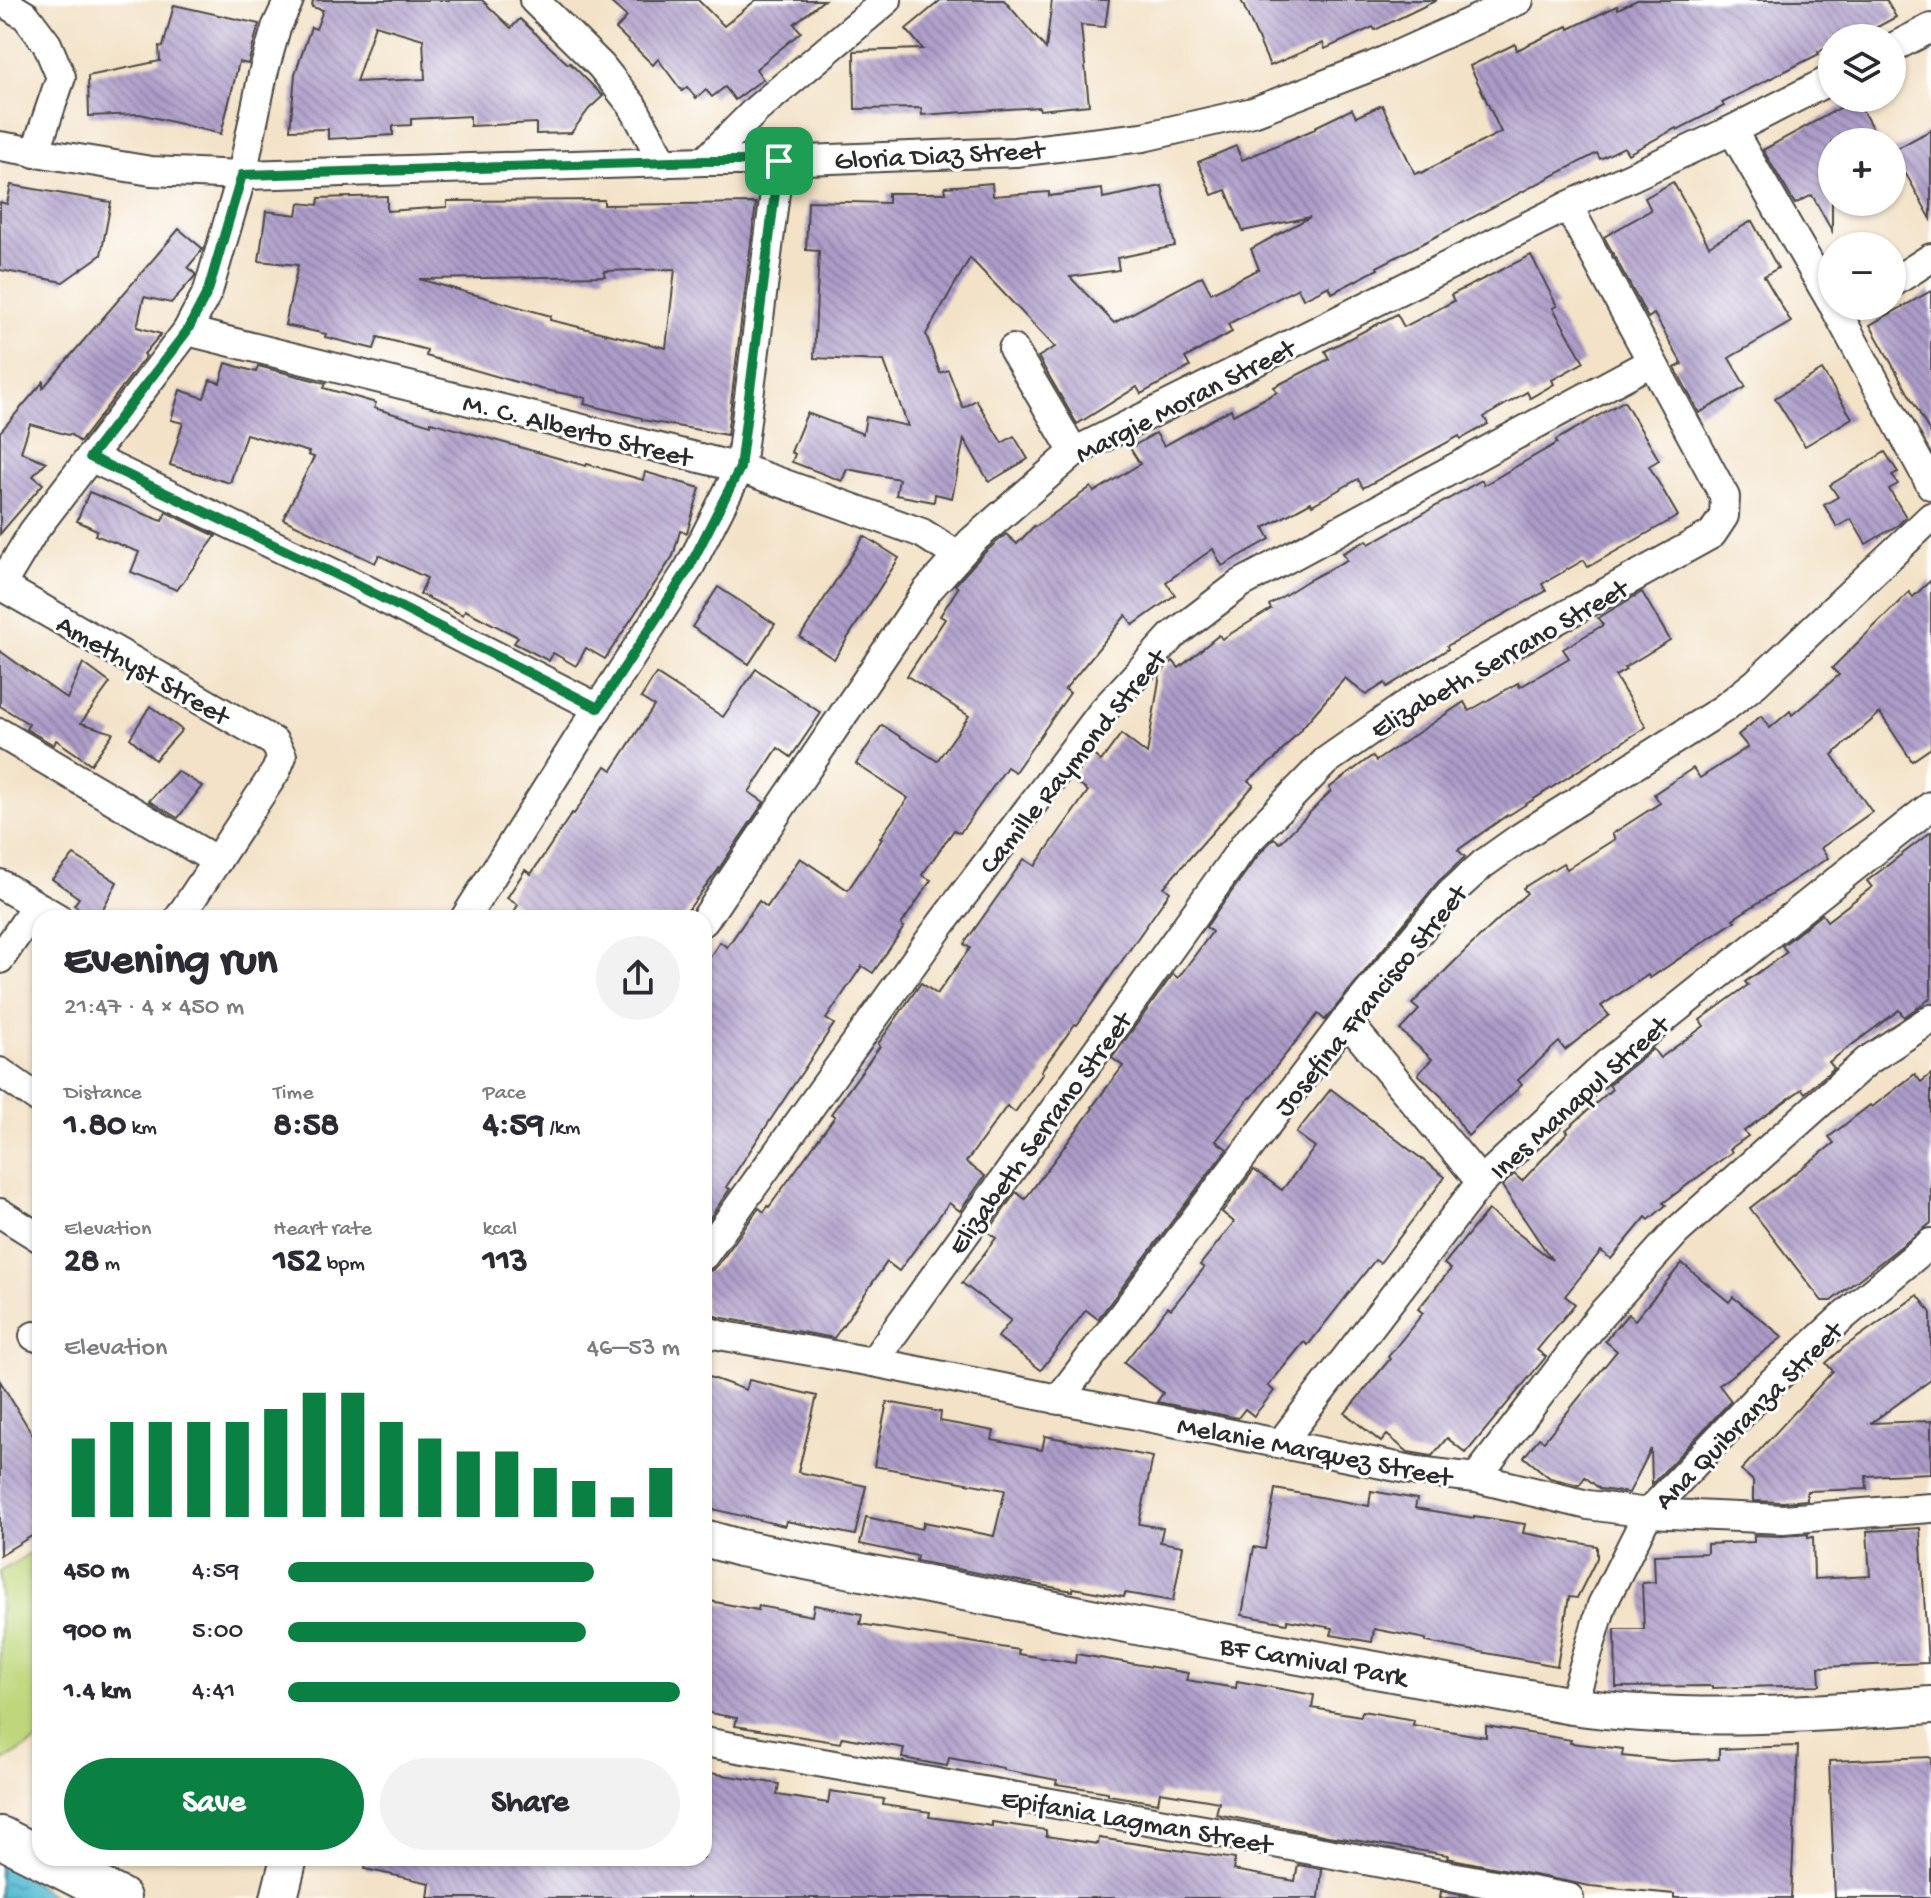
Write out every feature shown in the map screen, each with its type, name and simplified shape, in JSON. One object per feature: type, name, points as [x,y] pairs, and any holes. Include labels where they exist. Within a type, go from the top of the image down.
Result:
[{"type":"main road","points":[[0,1837],[32,1853]]},
{"type":"main road","points":[[57,1866],[120,1898]]},
{"type":"street","points":[[0,0],[26,16],[47,44],[61,77],[35,153]]},
{"type":"street","points":[[0,586],[33,532],[187,331],[208,291],[242,175],[263,74],[276,28],[289,0]]},
{"type":"street","points":[[534,0],[601,66],[632,105],[664,163]]},
{"type":"street","points":[[705,161],[757,109],[887,0]]},
{"type":"street","name":"Gloria Diaz Street","points":[[0,146],[151,171],[242,175],[1015,152],[1143,137],[1253,112],[1373,66],[1519,0]]},
{"type":"street","points":[[1906,41],[1931,28]]},
{"type":"street","name":"Margie Moran Street","points":[[711,910],[926,592],[982,532],[1074,452],[1568,206],[1818,86]]},
{"type":"street","points":[[1732,130],[1818,272]]},
{"type":"street","points":[[470,910],[689,568],[740,468],[779,161]]},
{"type":"street","name":"Elizabeth Serrano Street","points":[[873,1362],[1246,843],[1326,761],[1419,696],[1712,534],[1724,516],[1725,497],[1568,206]]},
{"type":"street","points":[[1906,274],[1931,258]]},
{"type":"street","points":[[1846,320],[1931,485]]},
{"type":"street","name":"M. C. Alberto Street","points":[[187,331],[740,468],[922,533],[958,556]]},
{"type":"street","points":[[1013,349],[1074,452]]},
{"type":"street","name":"Camille Raymond Street","points":[[712,1244],[961,898],[1103,711],[1172,636],[1240,584],[1651,362]]},
{"type":"street","points":[[90,457],[347,580],[598,708]]},
{"type":"street","name":"Josefina Francisco Street","points":[[1058,1400],[1346,1020],[1451,893],[1483,864],[1521,837],[1723,709],[1756,683],[1931,517]]},
{"type":"street","name":"Amethyst Street","points":[[0,586],[274,742],[282,756],[276,771],[217,861]]},
{"type":"street","points":[[0,733],[217,861],[184,910]]},
{"type":"street","name":"Ines Manapul Street","points":[[1281,1443],[1481,1182],[1608,1063],[1931,806]]},
{"type":"street","points":[[0,884],[44,910]]},
{"type":"street","points":[[0,959],[32,927]]},
{"type":"street","points":[[1476,1478],[1600,1316],[1676,1232],[1867,1061],[1931,1019]]},
{"type":"street","points":[[1346,1020],[1481,1182]]},
{"type":"street","points":[[0,1072],[32,1094]]},
{"type":"street","points":[[0,1213],[32,1233]]},
{"type":"street","name":"Ana Quibranza Street","points":[[1572,1706],[1602,1605],[1648,1513],[1768,1386],[1839,1320],[1929,1249]]},
{"type":"street","name":"Melanie Marquez Street","points":[[712,1333],[1417,1471],[1476,1478],[1588,1505],[1648,1513],[1783,1519],[1931,1508]]},
{"type":"street","name":"BF Carnival Park","points":[[712,1540],[1152,1629],[1615,1712],[1689,1716],[1825,1713],[1931,1705]]},
{"type":"street","name":"Epifania Lagman Street","points":[[712,1743],[1569,1898]]},
{"type":"street","points":[[279,1898],[287,1866]]},
{"type":"green space","points":[[32,1552],[32,1744],[0,1763],[0,1572]]},
{"type":"water","points":[[0,1860],[56,1898],[0,1898]]},
{"type":"building","points":[[313,0],[482,0],[511,28],[520,19],[603,96],[571,133],[536,134],[536,123],[470,126],[470,116],[411,119],[411,125],[393,126],[393,135],[328,139],[328,129],[290,130],[295,74],[311,27],[316,29],[323,10],[312,7]],"holes":[[[375,25],[423,39],[425,79],[356,82]]]},
{"type":"building","points":[[608,0],[698,0],[724,26],[756,0],[824,0],[794,24],[801,32],[756,69],[763,79],[735,100],[725,87],[712,97],[706,90],[696,98],[687,87],[682,91],[658,59],[653,65],[616,29],[627,17]]},
{"type":"building","points":[[941,0],[1004,0],[1046,49],[1052,0],[1109,0],[1105,27],[1081,25],[1089,105],[922,115],[921,108],[855,109],[854,51],[923,49],[906,29]]},
{"type":"building","points":[[1241,0],[1437,0],[1375,30],[1373,27],[1325,49],[1323,43],[1270,66]]},
{"type":"building","points":[[1637,0],[1886,0],[1896,17],[1883,24],[1818,24],[1818,55],[1722,103],[1724,106],[1628,154],[1624,147],[1600,159],[1597,153],[1332,293],[1329,286],[1303,299],[1298,288],[1228,324],[1232,332],[1185,358],[1190,367],[1141,394],[1137,387],[1077,424],[1038,357],[1055,347],[970,258],[926,334],[940,373],[948,370],[963,408],[976,400],[1002,443],[1014,436],[1028,459],[989,482],[964,439],[952,498],[935,494],[934,502],[896,495],[899,479],[847,469],[842,481],[792,462],[795,454],[791,452],[807,413],[863,434],[866,417],[908,426],[884,361],[814,358],[819,251],[806,250],[808,201],[888,203],[888,193],[946,193],[945,187],[992,183],[993,196],[1049,192],[1049,196],[1102,189],[1103,198],[1162,186],[1175,246],[1117,258],[1119,270],[1070,277],[1114,323],[1202,276],[1211,293],[1259,269],[1251,249],[1310,217],[1243,231],[1226,190],[1212,195],[1198,162],[1236,146],[1242,160],[1315,129],[1352,109],[1356,117],[1382,105],[1415,174],[1421,173],[1501,132],[1470,66],[1515,44],[1517,50],[1617,6],[1618,9]]},
{"type":"building","points":[[174,5],[259,24],[248,64],[239,62],[221,134],[140,114],[89,116],[88,76],[160,61],[159,46],[163,47]]},
{"type":"building","points":[[1832,112],[1863,112],[1872,128],[1818,128],[1818,206],[1812,195],[1795,204],[1763,150]]},
{"type":"building","points":[[1931,130],[1931,219],[1906,174],[1906,143]]},
{"type":"building","points":[[1673,182],[1709,246],[1752,221],[1778,268],[1764,276],[1791,322],[1729,358],[1746,387],[1699,413],[1675,368],[1682,364],[1654,314],[1648,318],[1604,237],[1651,210],[1645,198]]},
{"type":"building","points":[[11,185],[111,202],[101,255],[63,282],[0,270],[0,202],[7,204]]},
{"type":"building","points":[[387,196],[387,211],[447,207],[447,201],[604,200],[604,205],[756,203],[727,435],[642,420],[584,404],[586,398],[541,389],[426,356],[427,350],[378,337],[374,349],[285,325],[298,265],[259,261],[266,211],[297,215],[299,203],[318,205],[319,198]],"holes":[[[675,269],[666,348],[550,320],[551,316],[419,279],[605,276],[604,271]]]},
{"type":"building","points":[[1824,216],[1832,216],[1832,231]]},
{"type":"building","points":[[179,229],[203,249],[188,267],[195,276],[171,303],[144,297],[137,327],[161,334],[80,442],[70,434],[30,424],[21,452],[46,462],[33,476],[43,484],[0,534],[0,432],[43,382],[43,388]]},
{"type":"building","points":[[1531,255],[1557,306],[1553,308],[1584,362],[1552,380],[1554,384],[1530,398],[1527,392],[1484,417],[1488,424],[1461,439],[1459,436],[1363,488],[1358,479],[1264,528],[1270,539],[1222,566],[1213,549],[1166,582],[1175,595],[1133,625],[1126,615],[1065,689],[1070,693],[1015,772],[1007,767],[960,833],[954,830],[922,875],[931,880],[901,925],[904,927],[873,973],[862,966],[826,1019],[834,1024],[726,1187],[730,1189],[712,1215],[712,954],[720,942],[727,947],[759,901],[767,907],[800,858],[848,890],[908,798],[856,764],[882,725],[937,761],[969,716],[907,676],[945,619],[940,616],[958,588],[955,585],[1006,534],[1017,544],[1034,526],[1091,487],[1094,492],[1140,464],[1130,448],[1156,433],[1164,446],[1231,409],[1233,415],[1277,392],[1274,387],[1329,359],[1325,351],[1397,314],[1404,327],[1454,301],[1451,295]]},
{"type":"building","points":[[1931,291],[1931,434],[1870,325],[1879,320],[1906,320],[1906,305]]},
{"type":"building","points":[[226,363],[256,372],[258,366],[326,383],[324,388],[376,403],[374,408],[586,466],[643,480],[645,472],[700,488],[687,533],[680,531],[673,556],[605,659],[586,648],[576,666],[553,653],[549,661],[514,643],[518,637],[465,610],[463,615],[420,594],[427,578],[379,555],[375,563],[283,519],[314,457],[308,455],[309,452],[246,434],[230,483],[170,465],[183,423],[171,420],[180,390],[204,398],[210,380],[220,383]]},
{"type":"building","points":[[1822,370],[1852,418],[1805,446],[1775,398]]},
{"type":"building","points":[[1624,401],[1659,460],[1649,466],[1678,516],[1588,567],[1584,560],[1542,584],[1546,591],[1447,646],[1448,649],[1387,687],[1385,683],[1366,695],[1345,678],[1276,758],[1248,781],[1254,785],[1164,887],[1170,892],[1015,1112],[1007,1106],[966,1162],[985,1176],[960,1211],[949,1203],[899,1271],[887,1262],[834,1338],[712,1315],[712,1270],[759,1208],[764,1212],[769,1207],[835,1116],[831,1114],[921,983],[937,994],[970,948],[964,944],[1024,859],[1035,866],[1088,791],[1072,780],[1092,754],[1101,761],[1121,734],[1147,754],[1160,674],[1166,667],[1173,661],[1179,668],[1219,635],[1222,639],[1271,609],[1269,605],[1347,560],[1343,553],[1367,540],[1369,544],[1482,480],[1484,485],[1557,443],[1556,440]]},
{"type":"building","points":[[1885,452],[1898,472],[1892,475],[1898,484],[1889,489],[1906,517],[1866,544],[1851,519],[1837,527],[1824,505],[1838,497],[1830,485]]},
{"type":"building","points":[[89,492],[162,521],[166,512],[216,536],[177,590],[131,572],[139,552],[95,535],[97,530],[77,521]]},
{"type":"building","points":[[864,536],[899,558],[834,659],[800,637]]},
{"type":"building","points":[[1931,580],[1931,748],[1912,761],[1880,713],[1832,755],[1872,812],[1821,848],[1828,858],[1733,919],[1735,921],[1650,978],[1648,975],[1601,1006],[1609,1015],[1565,1050],[1559,1042],[1518,1080],[1522,1085],[1468,1136],[1442,1097],[1418,1074],[1432,1059],[1400,1030],[1419,1010],[1412,1004],[1527,893],[1523,888],[1563,863],[1567,869],[1615,839],[1612,834],[1660,803],[1654,794],[1693,768],[1700,778],[1748,747],[1738,735],[1761,716],[1770,728],[1790,711],[1792,715],[1839,675],[1832,668],[1909,592],[1913,597]]},
{"type":"building","points":[[718,587],[775,624],[749,664],[692,627]]},
{"type":"building","points":[[1642,592],[1670,640],[1615,676],[1646,727],[1458,850],[1465,857],[1438,882],[1325,1020],[1318,1014],[1216,1141],[1227,1149],[1098,1319],[1086,1310],[1041,1370],[998,1337],[1011,1320],[962,1283],[996,1238],[988,1232],[1016,1192],[1025,1199],[1093,1108],[1123,1066],[1112,1058],[1173,974],[1178,978],[1212,932],[1206,927],[1259,854],[1274,838],[1280,843],[1331,791],[1329,788],[1372,756],[1376,761],[1464,702],[1469,711],[1518,683],[1520,687],[1569,658],[1563,649],[1603,625],[1598,618]]},
{"type":"building","points":[[0,651],[67,699],[83,663],[110,683],[81,723],[113,733],[91,764],[56,740],[54,745],[26,729],[29,724],[0,706]]},
{"type":"building","points":[[756,669],[821,713],[791,757],[778,748],[749,792],[764,802],[688,910],[515,910],[518,905],[507,898],[525,870],[531,874],[606,766],[612,770],[654,706],[641,698],[656,674],[723,717]]},
{"type":"building","points":[[150,706],[182,730],[155,760],[130,738]]},
{"type":"building","points":[[177,771],[202,786],[178,818],[149,801]]},
{"type":"building","points":[[1931,832],[1931,998],[1904,1017],[1899,1010],[1829,1062],[1834,1068],[1805,1093],[1802,1089],[1744,1131],[1748,1136],[1730,1149],[1732,1152],[1663,1203],[1666,1205],[1649,1220],[1646,1217],[1611,1259],[1601,1251],[1565,1296],[1575,1304],[1537,1350],[1546,1357],[1466,1453],[1447,1438],[1432,1456],[1408,1452],[1387,1435],[1381,1442],[1345,1413],[1423,1313],[1418,1309],[1451,1269],[1444,1264],[1488,1210],[1552,1260],[1502,1186],[1514,1174],[1522,1181],[1568,1132],[1566,1130],[1612,1089],[1609,1085],[1619,1076],[1653,1049],[1660,1058],[1704,1026],[1700,1020],[1787,952],[1782,946],[1822,914],[1827,921],[1872,887],[1867,881]]},
{"type":"building","points":[[74,855],[117,882],[102,910],[82,910],[74,905],[79,898],[52,879]]},
{"type":"building","points":[[1915,1074],[1921,1082],[1931,1074],[1931,1223],[1831,1301],[1822,1301],[1750,1208],[1834,1143],[1829,1137]]},
{"type":"building","points":[[1331,1089],[1445,1177],[1380,1263],[1375,1260],[1308,1345],[1304,1342],[1268,1386],[1274,1391],[1254,1416],[1245,1409],[1238,1418],[1157,1402],[1163,1393],[1124,1363],[1168,1307],[1171,1309],[1204,1268],[1200,1265],[1234,1222],[1222,1212],[1254,1170],[1282,1190],[1315,1147],[1296,1133]]},
{"type":"building","points":[[1682,1263],[1729,1302],[1733,1297],[1783,1337],[1719,1385],[1731,1401],[1652,1484],[1651,1449],[1629,1493],[1600,1489],[1585,1477],[1579,1485],[1550,1478],[1524,1457],[1539,1438],[1544,1441],[1617,1351],[1605,1341],[1628,1314],[1635,1320]]},
{"type":"building","points":[[1918,1295],[1931,1313],[1931,1380],[1871,1423],[1931,1421],[1931,1473],[1866,1476],[1867,1489],[1807,1491],[1807,1500],[1753,1501],[1753,1481],[1741,1470],[1833,1371],[1826,1363]]},
{"type":"building","points":[[712,1378],[746,1390],[749,1380],[817,1396],[798,1472],[866,1486],[855,1535],[786,1521],[785,1526],[712,1509]]},
{"type":"building","points":[[0,1381],[32,1434],[32,1536],[0,1555]]},
{"type":"building","points":[[887,1402],[941,1412],[940,1421],[994,1431],[992,1440],[1042,1450],[1045,1436],[1153,1457],[1139,1524],[1163,1528],[1160,1542],[1183,1546],[1173,1601],[1125,1593],[1124,1597],[1073,1588],[1073,1591],[916,1561],[917,1556],[860,1544],[866,1517],[922,1529],[924,1522],[994,1536],[1005,1490],[874,1466]]},
{"type":"building","points":[[1275,1489],[1369,1506],[1371,1491],[1417,1499],[1415,1508],[1525,1524],[1523,1533],[1597,1546],[1597,1558],[1577,1598],[1569,1597],[1557,1666],[1426,1642],[1426,1639],[1374,1629],[1372,1642],[1331,1635],[1333,1628],[1242,1615],[1254,1547],[1265,1549]]},
{"type":"building","points":[[1920,1528],[1928,1663],[1819,1667],[1820,1685],[1616,1687],[1615,1629],[1644,1629],[1642,1583],[1655,1582],[1654,1555],[1707,1553],[1707,1544],[1754,1542],[1754,1535],[1808,1534],[1808,1538],[1813,1537],[1814,1579],[1870,1576],[1867,1531]]},
{"type":"building","points":[[712,1601],[812,1616],[814,1605],[862,1614],[860,1624],[1019,1650],[1018,1654],[1075,1663],[1076,1654],[1188,1673],[1186,1680],[1236,1688],[1237,1681],[1314,1695],[1312,1708],[1361,1716],[1362,1711],[1414,1720],[1413,1725],[1486,1737],[1486,1726],[1571,1740],[1570,1743],[1623,1749],[1622,1756],[1672,1761],[1719,1759],[1719,1749],[1798,1746],[1791,1898],[1674,1898],[1674,1894],[1590,1886],[1447,1858],[1448,1855],[1216,1814],[1219,1802],[1160,1792],[1158,1803],[1108,1795],[1108,1792],[1056,1784],[1057,1780],[949,1758],[947,1766],[902,1758],[904,1748],[842,1737],[840,1743],[735,1726],[737,1718],[712,1713]]},
{"type":"building","points":[[1931,1757],[1931,1898],[1835,1898],[1829,1761]]},
{"type":"building","points":[[712,1773],[779,1784],[777,1795],[828,1803],[830,1791],[884,1799],[883,1805],[930,1812],[929,1817],[1046,1830],[1046,1836],[1098,1844],[1099,1838],[1235,1859],[1233,1870],[1295,1881],[1298,1865],[1322,1869],[1319,1898],[428,1898],[430,1883],[365,1869],[365,1866],[712,1866]]},
{"type":"building","points":[[1441,1891],[1476,1898],[1440,1898]]},
{"type":"route","points":[[779,161],[740,468],[689,568],[598,708],[347,580],[90,457],[187,331],[208,291],[242,175],[779,161]]}]
